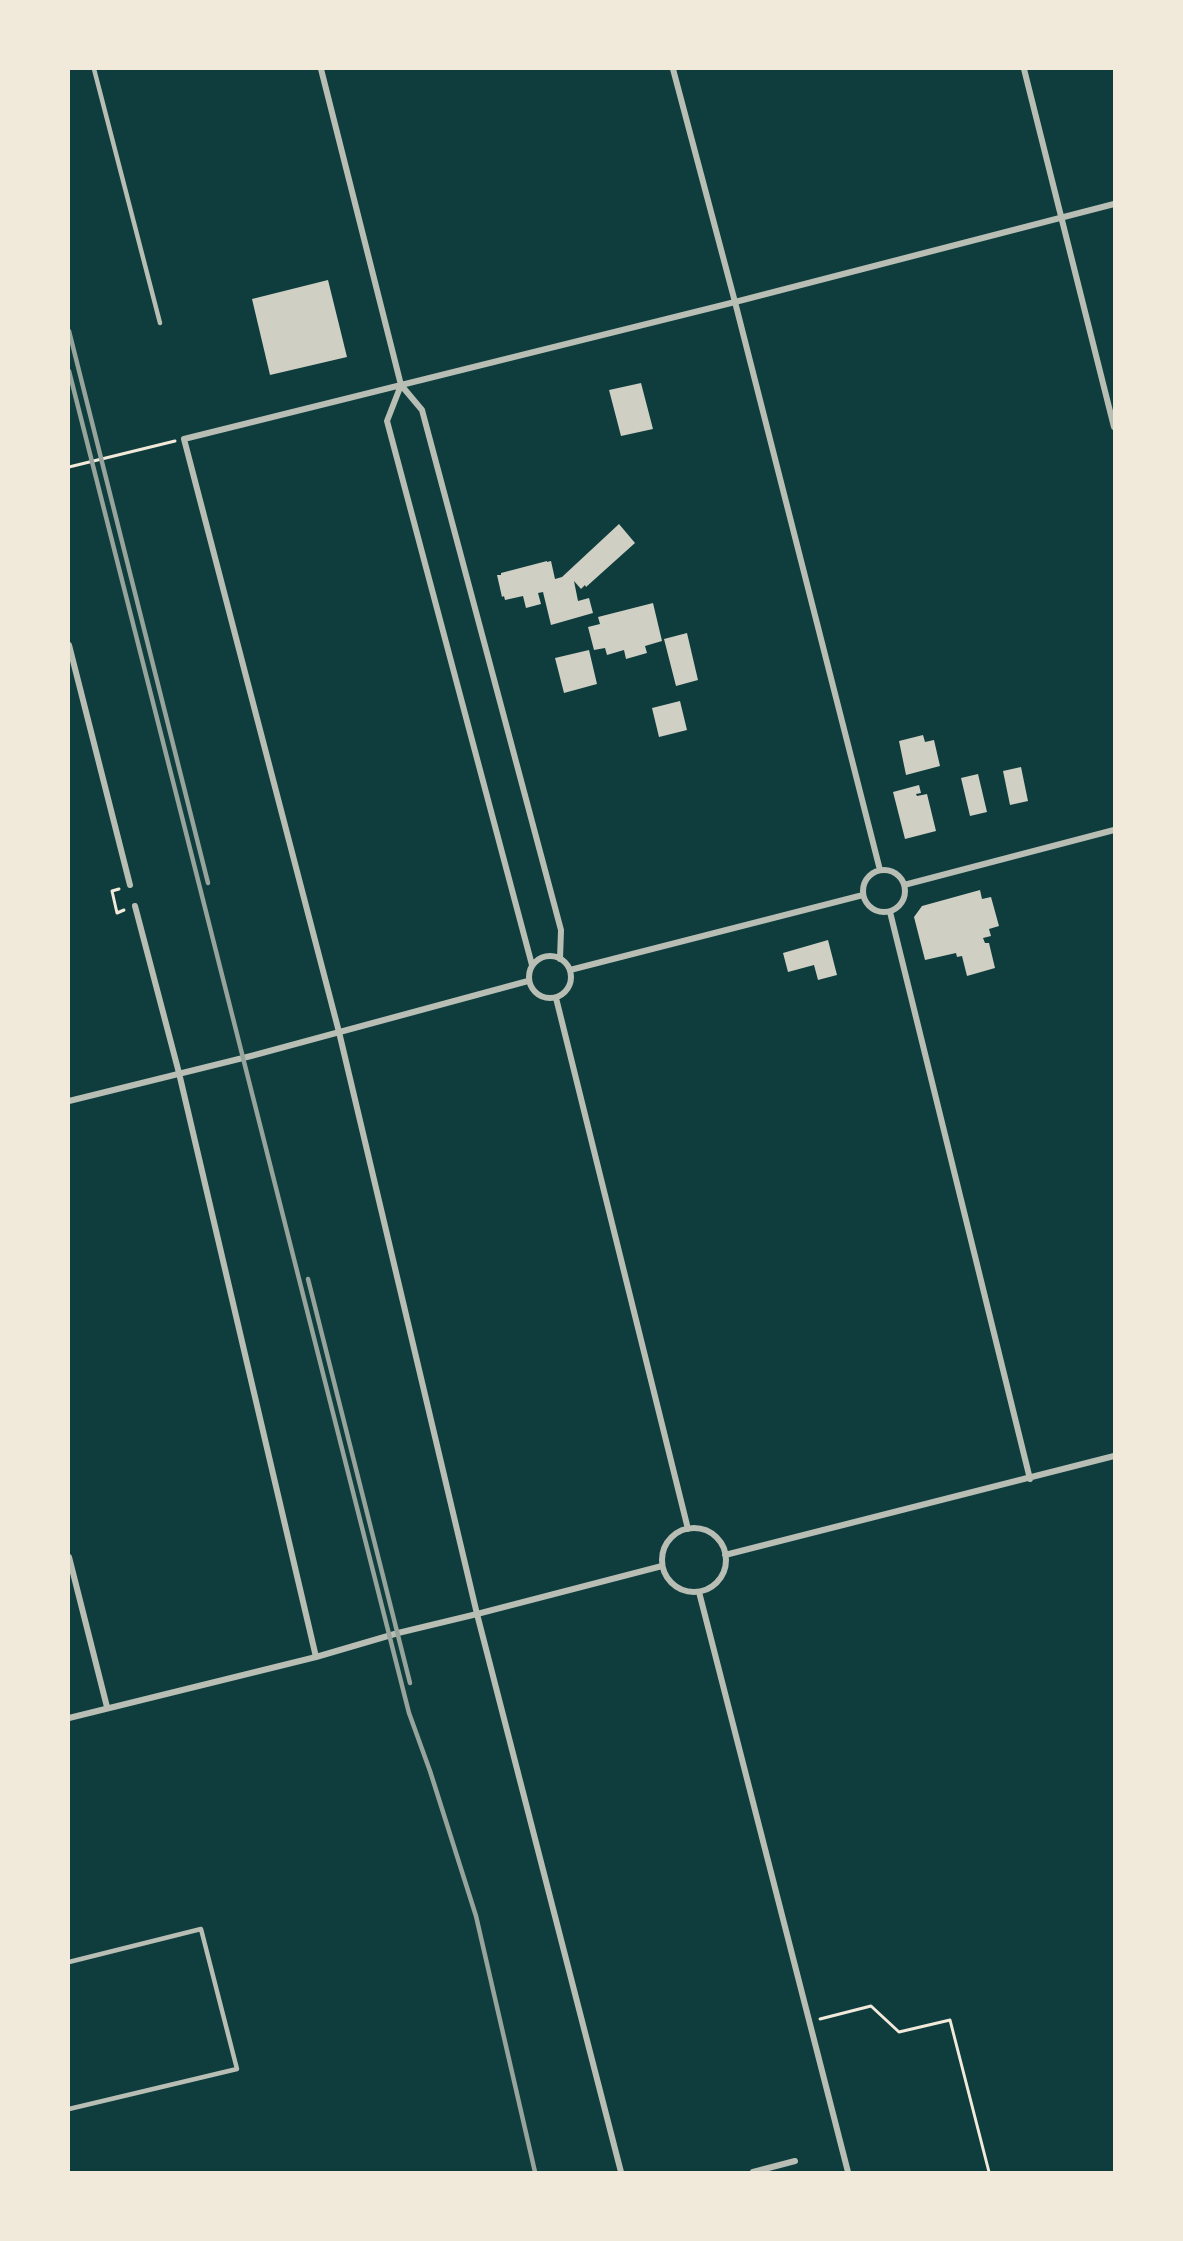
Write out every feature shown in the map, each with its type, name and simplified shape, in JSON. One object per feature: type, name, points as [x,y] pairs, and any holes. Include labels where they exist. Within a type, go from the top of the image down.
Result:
[{"type":"street","points":[[321,69],[401,385],[422,410],[561,930],[560,959]]},
{"type":"street","points":[[673,69],[880,870]]},
{"type":"street","points":[[1024,69],[1114,427]]},
{"type":"street","points":[[621,2172],[477,1614],[339,1032],[184,439],[735,302],[1114,204]]},
{"type":"street","points":[[401,385],[387,421],[532,965]]},
{"type":"street","points":[[69,645],[130,885]]},
{"type":"street","points":[[904,885],[1114,830]]},
{"type":"street","points":[[880,870],[895,873],[904,885],[903,900],[899,907],[890,912],[873,910],[863,895],[867,879],[880,870]]},
{"type":"street","points":[[570,970],[863,895]]},
{"type":"street","points":[[135,906],[178,1073],[316,1657]]},
{"type":"street","points":[[890,912],[1030,1479]]},
{"type":"street","points":[[546,956],[560,959],[570,970],[571,982],[566,992],[556,998],[547,999],[538,996],[528,981],[532,965],[538,959],[546,956]]},
{"type":"street","points":[[69,1101],[528,981]]},
{"type":"street","points":[[556,998],[688,1528]]},
{"type":"street","points":[[725,1555],[1114,1456]]},
{"type":"street","points":[[688,1528],[708,1531],[722,1545],[725,1555],[726,1565],[717,1583],[699,1592],[679,1589],[671,1584],[662,1566],[665,1546],[678,1532],[688,1528]]},
{"type":"street","points":[[69,1557],[107,1707]]},
{"type":"street","points":[[69,1718],[316,1657],[398,1633],[662,1566]]},
{"type":"street","points":[[699,1592],[849,2172]]},
{"type":"street","points":[[753,2172],[795,2161]]},
{"type":"lane","points":[[94,69],[160,323]]},
{"type":"lane","points":[[69,1962],[201,1929],[237,2069],[69,2109]]},
{"type":"path","points":[[69,467],[184,439]]},
{"type":"path","points":[[130,885],[111,891],[117,913],[135,906]]},
{"type":"path","points":[[810,2022],[871,2006],[899,2032],[950,2020],[989,2172]]},
{"type":"building","points":[[328,280],[347,357],[270,375],[252,299]]},
{"type":"building","points":[[641,383],[653,429],[621,436],[609,390]]},
{"type":"building","points":[[619,524],[635,543],[586,587],[585,585],[581,589],[574,581],[578,601],[589,598],[593,613],[551,625],[543,592],[538,593],[541,604],[526,608],[523,596],[505,600],[504,596],[502,597],[497,575],[551,561],[555,579],[562,577]]},
{"type":"building","points":[[653,603],[662,641],[645,646],[647,653],[626,659],[624,650],[607,655],[605,648],[594,650],[588,627],[600,624],[598,617]]},
{"type":"building","points":[[687,633],[698,680],[676,686],[664,639]]},
{"type":"building","points":[[589,650],[597,684],[564,693],[555,658]]},
{"type":"building","points":[[680,701],[687,730],[659,737],[652,708]]},
{"type":"building","points":[[923,735],[925,742],[934,740],[940,766],[906,775],[899,741]]},
{"type":"building","points":[[1021,767],[1028,801],[1010,805],[1003,771]]},
{"type":"building","points":[[978,774],[987,812],[970,816],[961,778]]},
{"type":"building","points":[[919,785],[921,793],[916,794],[917,796],[927,794],[936,831],[905,839],[893,792]]},
{"type":"building","points":[[980,890],[982,899],[991,897],[999,926],[989,929],[991,936],[983,938],[985,943],[989,943],[995,968],[967,976],[962,956],[957,957],[956,953],[925,960],[914,917],[922,906]]},
{"type":"building","points":[[828,940],[837,975],[818,980],[814,965],[788,972],[783,953]]},
{"type":"railway","points":[[69,331],[208,883]]},
{"type":"railway","points":[[69,371],[409,1713],[476,1916],[535,2172]]},
{"type":"railway","points":[[308,1279],[410,1683]]}]
